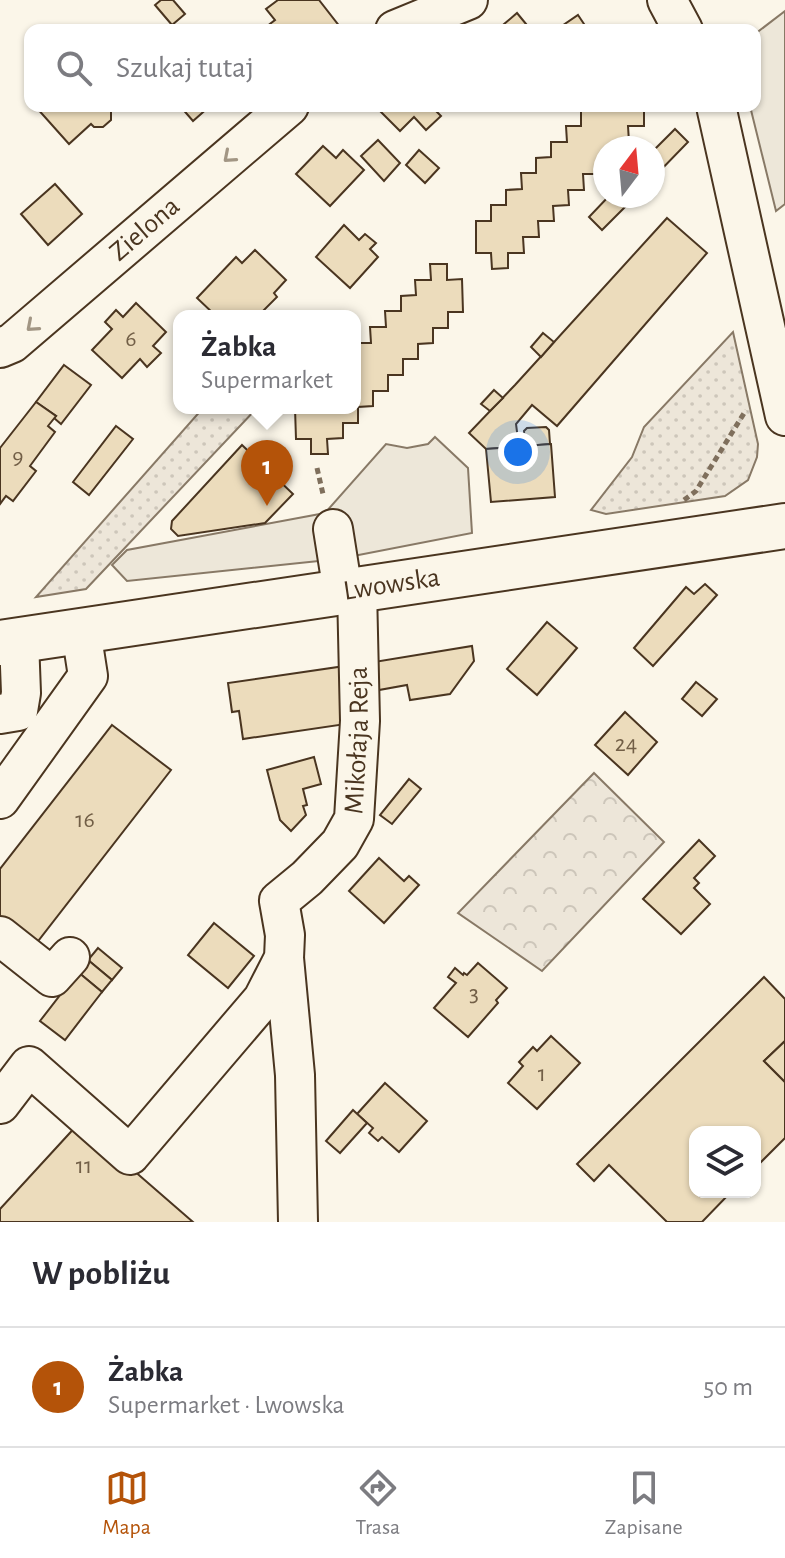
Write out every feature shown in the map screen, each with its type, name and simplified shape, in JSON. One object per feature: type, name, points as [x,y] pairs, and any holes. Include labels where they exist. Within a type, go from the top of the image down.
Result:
[{"type":"main road","name":"Lwowska","points":[[9,641],[785,526]]},
{"type":"street","points":[[410,24],[468,0]]},
{"type":"street","points":[[667,0],[680,24]]},
{"type":"street","name":"Zielona","points":[[0,348],[12,343],[282,112]]},
{"type":"street","points":[[717,112],[785,416]]},
{"type":"street","points":[[329,514],[350,591]]},
{"type":"street","name":"Mikołaja Reja","points":[[298,1222],[295,1075],[284,958],[285,935],[279,901],[340,844],[354,819],[360,721],[350,591]]},
{"type":"street","points":[[0,799],[88,676],[81,631]]},
{"type":"street","points":[[0,714],[18,711],[21,693],[9,641]]},
{"type":"street","points":[[0,936],[52,977],[70,957]]},
{"type":"street","name":"Mikołaja Reja","points":[[0,1104],[29,1066],[130,1155],[263,999],[284,958]]},
{"type":"path","points":[[674,509],[696,491],[748,407]]},
{"type":"path","points":[[317,468],[329,514]]},
{"type":"green space","points":[[733,332],[758,444],[757,457],[748,480],[725,496],[606,514],[591,510],[632,457],[644,427]]},
{"type":"green space","points":[[198,414],[251,414],[86,589],[36,597]]},
{"type":"green space","points":[[594,773],[664,842],[542,971],[458,913]]},
{"type":"shaded area","points":[[785,11],[785,204],[776,211],[751,112],[761,112],[761,29]]},
{"type":"shaded area","points":[[435,437],[468,468],[472,533],[338,559],[127,581],[112,565],[127,550],[325,513],[386,444],[407,448],[428,444]]},
{"type":"building","points":[[161,0],[173,0],[185,14],[171,24],[155,5]]},
{"type":"building","points":[[278,0],[319,0],[338,24],[270,24],[275,20],[266,9]]},
{"type":"building","points":[[517,13],[526,24],[504,24]]},
{"type":"building","points":[[578,15],[584,24],[565,24]]},
{"type":"building","points":[[40,112],[111,112],[111,120],[103,127],[91,124],[69,144]]},
{"type":"building","points":[[185,112],[203,112],[193,121]]},
{"type":"building","points":[[381,112],[437,112],[441,116],[426,130],[414,117],[400,131]]},
{"type":"building","points":[[581,112],[644,112],[644,126],[628,126],[629,136],[593,136],[593,174],[583,174],[584,190],[568,190],[569,205],[553,206],[554,221],[538,221],[539,237],[523,237],[524,253],[508,253],[508,268],[492,269],[491,253],[476,253],[476,221],[491,221],[491,205],[506,205],[506,190],[522,189],[521,173],[536,173],[536,158],[551,157],[551,142],[567,142],[566,126],[581,126]]},
{"type":"building","points":[[675,129],[688,142],[665,166],[665,139]]},
{"type":"building","points":[[378,140],[400,163],[384,181],[361,156]]},
{"type":"building","points":[[323,146],[336,158],[343,150],[364,170],[330,206],[296,174]]},
{"type":"building","points":[[419,150],[439,168],[425,183],[406,165]]},
{"type":"building","points":[[55,184],[82,214],[48,245],[21,214]]},
{"type":"building","points":[[598,208],[624,208],[602,230],[589,217]]},
{"type":"building","points":[[667,218],[707,253],[557,426],[532,405],[516,424],[519,447],[486,449],[469,433]]},
{"type":"building","points":[[344,225],[359,240],[365,234],[376,243],[370,249],[378,257],[350,288],[316,257]]},
{"type":"building","points":[[255,250],[286,280],[274,293],[277,297],[264,310],[210,310],[197,298],[236,257],[242,263]]},
{"type":"building","points":[[430,264],[447,264],[447,280],[462,279],[463,312],[448,312],[448,328],[433,328],[433,343],[418,344],[418,359],[403,359],[403,375],[388,375],[388,391],[373,391],[373,406],[361,407],[361,343],[371,343],[370,327],[386,327],[385,311],[401,311],[401,296],[416,295],[415,280],[431,280]]},
{"type":"building","points":[[136,303],[166,332],[153,346],[161,353],[147,367],[140,359],[122,378],[92,350],[112,329],[105,322],[116,310],[123,317]]},
{"type":"building","points":[[543,333],[554,342],[541,357],[531,347]]},
{"type":"building","points":[[64,365],[91,385],[61,424],[54,418],[56,416],[36,402]]},
{"type":"building","points":[[494,390],[503,398],[490,411],[481,404]]},
{"type":"building","points":[[36,402],[56,416],[48,426],[55,432],[30,466],[36,471],[13,501],[6,496],[0,504],[0,448]]},
{"type":"building","points":[[295,414],[358,414],[358,423],[343,423],[343,438],[327,439],[328,454],[311,454],[311,439],[296,439]]},
{"type":"building","points":[[116,426],[133,439],[89,495],[73,482]]},
{"type":"building","points":[[546,427],[550,444],[525,446],[524,431],[527,428]]},
{"type":"building","points":[[551,444],[555,497],[491,502],[486,449]]},
{"type":"building","points":[[242,445],[293,494],[265,523],[178,536],[171,529],[172,521]]},
{"type":"building","points":[[705,584],[717,595],[653,666],[634,648],[686,587],[694,594]]},
{"type":"building","points":[[547,622],[577,648],[537,695],[507,669]]},
{"type":"building","points":[[472,646],[474,661],[450,694],[410,700],[407,685],[379,690],[374,662]]},
{"type":"building","points":[[345,666],[346,724],[243,739],[239,711],[232,712],[228,683]]},
{"type":"building","points":[[696,682],[717,699],[702,716],[682,699]]},
{"type":"building","points":[[625,712],[657,742],[628,775],[595,745]]},
{"type":"building","points":[[112,725],[171,770],[35,945],[0,917],[0,869]]},
{"type":"building","points":[[314,757],[321,784],[303,789],[306,815],[291,831],[280,820],[267,770]]},
{"type":"building","points":[[409,779],[421,789],[392,824],[380,815]]},
{"type":"building","points":[[699,840],[715,856],[694,878],[699,883],[694,888],[710,904],[681,934],[643,899]]},
{"type":"building","points":[[379,858],[404,881],[409,876],[419,885],[384,923],[349,891]]},
{"type":"building","points":[[214,923],[254,956],[228,988],[188,955]]},
{"type":"building","points":[[98,948],[122,968],[112,980],[88,960]]},
{"type":"building","points":[[88,960],[112,980],[102,992],[78,972]]},
{"type":"building","points":[[478,963],[507,988],[468,1037],[434,1008],[456,983],[448,977],[455,968],[467,975]]},
{"type":"building","points":[[78,972],[102,992],[65,1040],[40,1021]]},
{"type":"building","points":[[764,977],[785,999],[785,1041],[764,1061],[785,1082],[785,1138],[761,1162],[761,1126],[689,1126],[689,1198],[725,1198],[702,1222],[667,1222],[609,1165],[594,1181],[577,1164]]},
{"type":"building","points":[[551,1036],[580,1063],[537,1109],[508,1083],[523,1066],[519,1062],[533,1047],[537,1051]]},
{"type":"building","points":[[785,1041],[785,1082],[764,1061]]},
{"type":"building","points":[[385,1083],[427,1121],[399,1152],[382,1137],[378,1141],[369,1133],[373,1128],[357,1114]]},
{"type":"building","points":[[353,1110],[367,1123],[340,1153],[326,1141]]},
{"type":"building","points":[[79,1123],[193,1222],[0,1222],[0,1209]]},
{"type":"place","name":"Żabka","points":[[267,506]]}]
